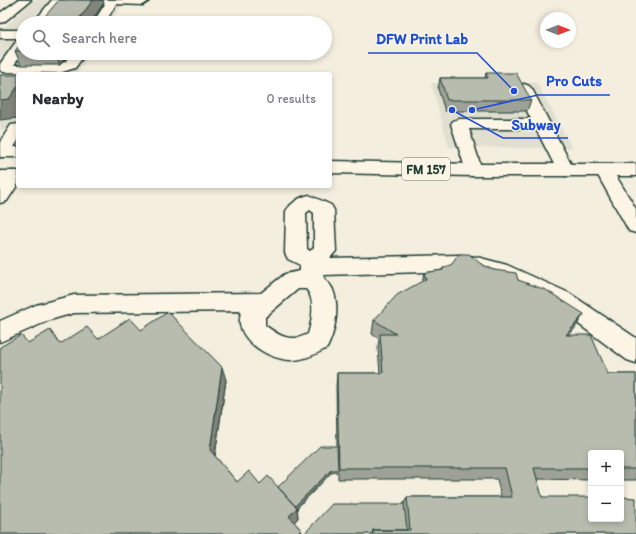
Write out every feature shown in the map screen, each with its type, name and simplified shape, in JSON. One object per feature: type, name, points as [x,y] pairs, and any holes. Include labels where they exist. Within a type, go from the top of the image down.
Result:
[{"type":"main road","points":[[0,19],[25,0]]},
{"type":"main road","points":[[44,16],[58,0]]},
{"type":"main road","points":[[85,0],[143,1]]},
{"type":"main road","points":[[103,16],[114,0]]},
{"type":"main road","points":[[0,34],[16,34]]},
{"type":"main road","points":[[16,52],[5,67],[8,69],[59,69],[70,65],[74,60]]},
{"type":"main road","points":[[0,81],[16,81]]},
{"type":"main road","points":[[524,89],[565,170]]},
{"type":"main road","points":[[473,170],[459,124],[542,124]]},
{"type":"main road","points":[[7,152],[12,129]]},
{"type":"main road","name":"FM 157","points":[[332,168],[636,170]]},
{"type":"main road","points":[[604,170],[636,226]]},
{"type":"main road","points":[[0,198],[10,177]]},
{"type":"main road","points":[[309,194],[296,211],[296,254],[312,269],[322,291],[324,320],[318,341],[303,350],[283,349],[267,342],[253,329],[253,314],[293,280],[312,269],[325,251],[324,210],[309,194]]},
{"type":"main road","points":[[312,269],[459,263],[477,265],[499,271],[561,299],[636,352]]},
{"type":"main road","points":[[0,332],[44,312],[74,304],[266,302]]},
{"type":"shaded area","points":[[33,0],[125,0],[115,16],[16,16]]},
{"type":"shaded area","points":[[16,16],[16,60],[86,60],[78,72],[16,72],[16,130],[0,130],[0,32]]},
{"type":"shaded area","points":[[431,83],[537,83],[572,148],[449,147]]},
{"type":"building","points":[[59,0],[93,0],[81,16],[45,16]]},
{"type":"building","points":[[486,73],[516,73],[531,100],[447,100],[440,78],[488,78]]},
{"type":"building","points":[[0,75],[16,75],[16,89],[9,99],[0,100]]},
{"type":"building","points":[[459,254],[469,254],[481,264],[494,270],[516,273],[518,280],[546,290],[584,314],[566,335],[591,335],[608,374],[636,374],[636,469],[624,469],[624,450],[588,450],[588,468],[534,468],[542,497],[588,497],[588,522],[624,522],[624,497],[636,498],[636,534],[373,534],[373,530],[410,530],[407,497],[512,497],[505,468],[339,468],[337,373],[383,373],[380,334],[396,334],[374,320],[397,295],[426,279],[424,273],[443,270],[443,268],[452,264]]},
{"type":"building","points":[[168,312],[222,367],[210,450],[237,482],[249,471],[260,484],[268,476],[297,508],[289,516],[301,530],[297,534],[0,534],[0,347],[21,335],[28,343],[50,330],[60,344],[87,327],[98,339],[130,318],[141,330]]},
{"type":"building","points":[[320,446],[337,446],[338,470],[331,470],[295,506],[278,487]]},
{"type":"building","points":[[332,504],[404,504],[407,530],[373,530],[372,534],[304,534]]},
{"type":"place","name":"DFW Print Lab","points":[[514,91]]},
{"type":"place","name":"Subway","points":[[452,110]]},
{"type":"place","name":"Pro Cuts","points":[[472,110]]}]
